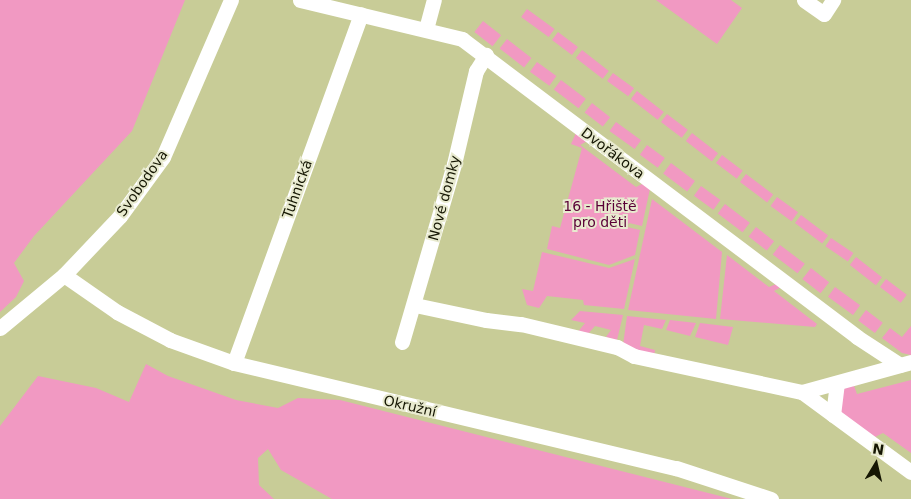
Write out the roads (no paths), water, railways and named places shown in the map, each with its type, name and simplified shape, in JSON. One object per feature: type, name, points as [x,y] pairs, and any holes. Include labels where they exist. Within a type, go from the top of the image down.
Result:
[{"type":"street","name":"Svobodova","points":[[0,328],[64,275],[120,216],[163,157],[231,0]]},
{"type":"street","name":"Dvořákova","points":[[300,0],[462,39],[486,55],[857,338],[906,363]]},
{"type":"street","points":[[426,29],[434,0]]},
{"type":"street","points":[[804,0],[824,14],[833,0]]},
{"type":"street","name":"Tuhnická","points":[[234,364],[361,14]]},
{"type":"street","name":"Nové domky","points":[[402,342],[415,305],[454,164],[476,70],[486,55]]},
{"type":"street","name":"Okružní","points":[[64,275],[117,312],[170,340],[234,364],[676,468],[771,499]]},
{"type":"street","points":[[415,305],[486,320],[521,324],[617,347],[634,356],[802,392],[911,472]]},
{"type":"street","name":"Dvořákova","points":[[802,392],[837,384],[906,363]]},
{"type":"street","points":[[833,416],[837,384]]},
{"type":"park label","name":"16 - Hřiště pro děti","points":[[600,214]]}]
